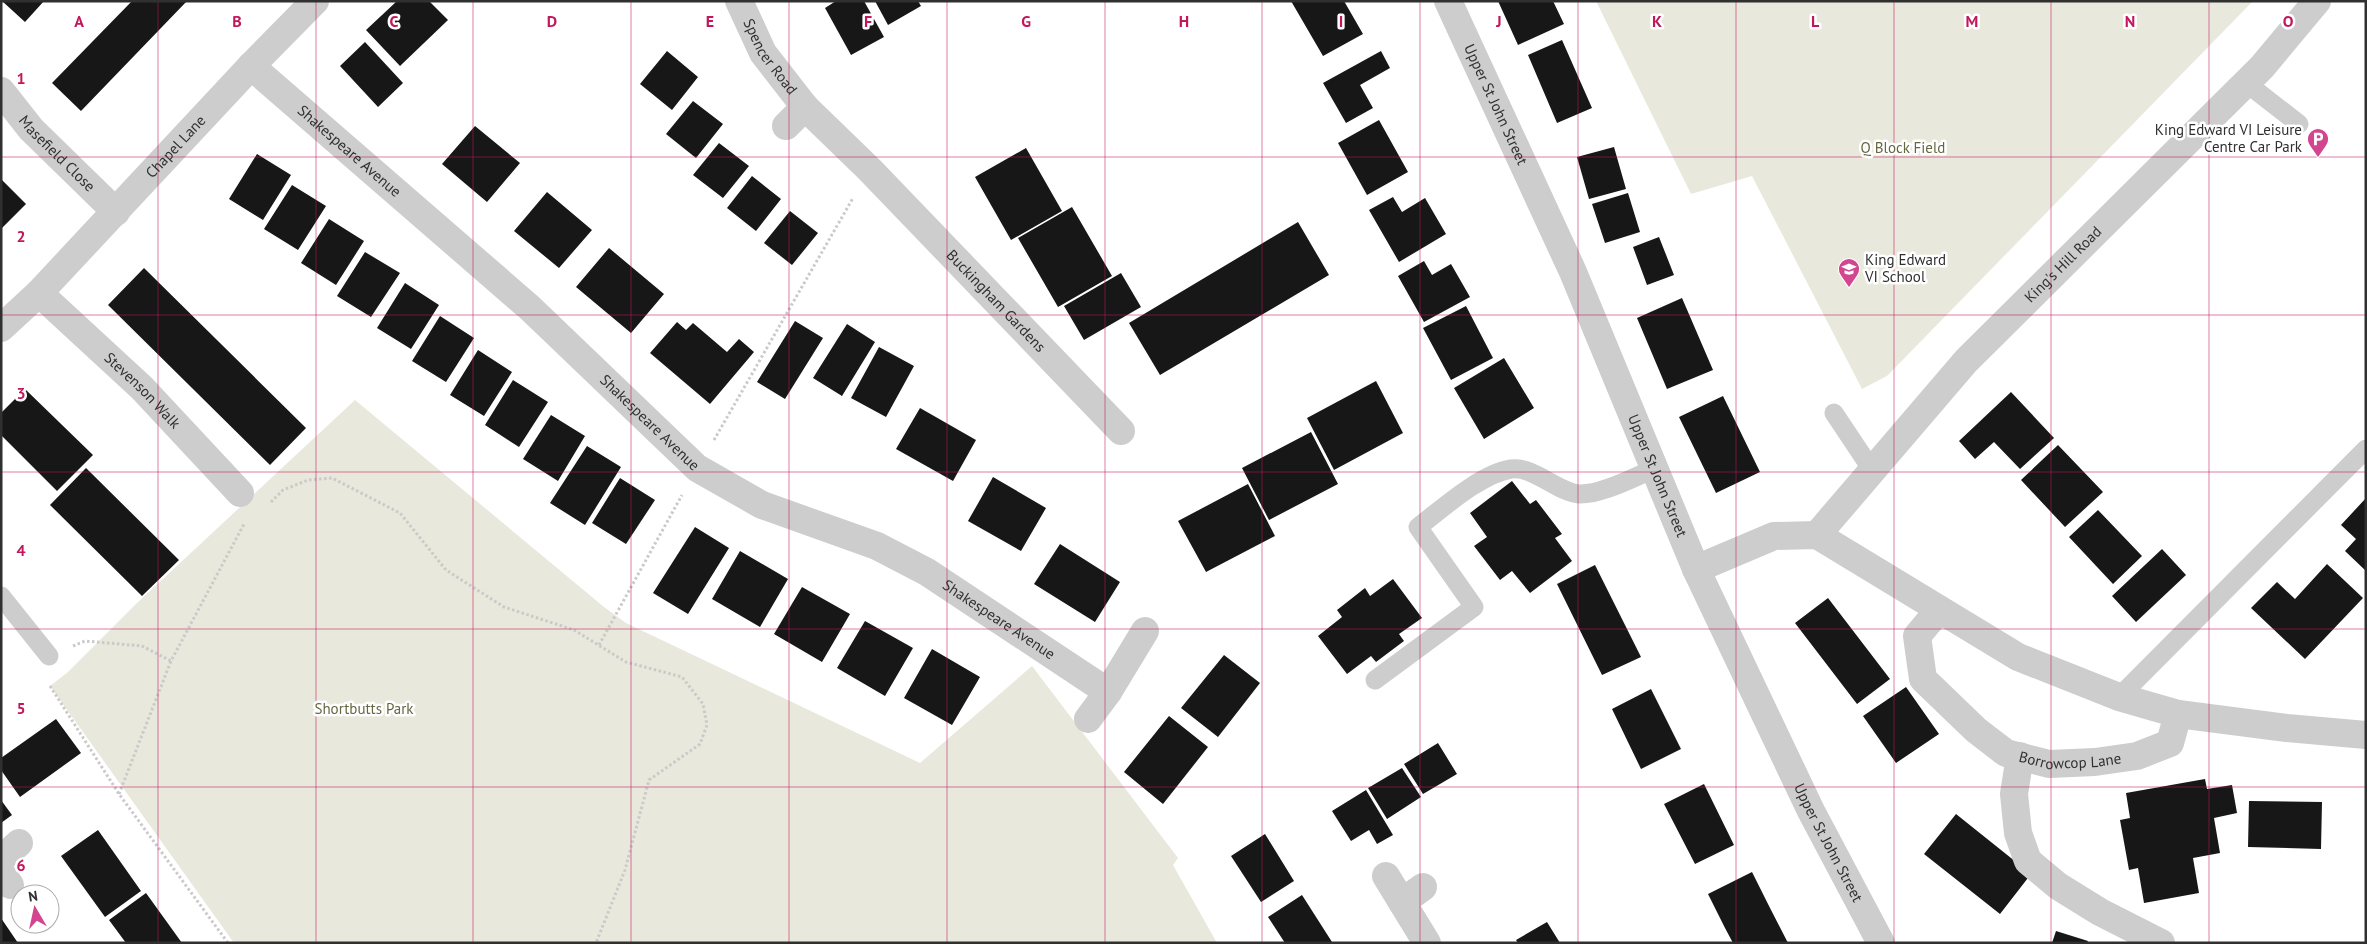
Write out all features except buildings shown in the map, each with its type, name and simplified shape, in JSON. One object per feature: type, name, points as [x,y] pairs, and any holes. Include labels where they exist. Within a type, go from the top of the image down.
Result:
[{"type":"street","name":"Chapel Lane","points":[[1,328],[39,293],[315,1]]},
{"type":"street","name":"Spencer Road","points":[[739,1],[795,117],[870,170]]},
{"type":"street","name":"Upper St John Street","points":[[1448,1],[1573,272],[1696,569],[1811,811],[1881,943]]},
{"type":"street","name":"King's Hill Road","points":[[1817,536],[1966,361],[2262,67],[2317,1]]},
{"type":"street","name":"Shakespeare Avenue","points":[[252,66],[530,308],[697,468],[762,505],[878,546],[927,572],[1108,692]]},
{"type":"street","name":"Masefield Close","points":[[1,92],[31,129],[116,212]]},
{"type":"street","name":"Buckingham Gardens","points":[[870,170],[1121,431]]},
{"type":"street","name":"Stevenson Walk","points":[[39,293],[142,388],[244,505]]},
{"type":"street","points":[[1696,569],[1774,536],[1817,536],[2018,657],[2120,697],[2178,714],[2287,728],[2366,735]]},
{"type":"street","name":"Borrowcop Lane","points":[[1939,610],[1917,636],[1923,679],[1976,730],[2006,753],[2049,764],[2095,762],[2137,756],[2170,743],[2178,714]]},
{"type":"street","points":[[1088,719],[1108,692],[1145,631]]},
{"type":"street","points":[[2020,756],[2014,794],[2018,833],[2028,861],[2058,886],[2100,912],[2161,943]]},
{"type":"street","points":[[1386,876],[1413,894],[1427,943]]},
{"type":"lane","points":[[2245,82],[2299,124]]},
{"type":"lane","points":[[1834,413],[1872,470]]},
{"type":"lane","points":[[2120,697],[2366,449]]},
{"type":"lane","points":[[1374,680],[1474,607],[1418,527],[1439,511],[1488,477],[1512,469],[1538,475],[1559,487],[1579,494],[1602,490],[1654,469]]},
{"type":"lane","points":[[1,596],[49,656]]},
{"type":"path","points":[[599,644],[697,468],[870,170]]},
{"type":"path","points":[[269,504],[283,490],[308,480],[332,478],[400,513],[446,570],[504,607],[574,630],[626,662],[682,677],[703,704],[708,725],[700,744],[649,780],[625,870],[596,943]]},
{"type":"path","points":[[119,794],[170,661],[244,505]]},
{"type":"path","points":[[49,656],[85,641],[142,646],[170,661]]},
{"type":"path","points":[[50,686],[119,794],[228,943]]},
{"type":"green space","name":"Q Block Field","points":[[1596,1],[2253,1],[1887,376],[1862,389],[1752,176],[1691,194]]},
{"type":"green space","name":"Shortbutts Park","points":[[355,400],[604,607],[626,623],[920,763],[1032,666],[1178,858],[1173,865],[1217,943],[234,943],[50,686],[68,672],[136,604]]},
{"type":"place","name":"King Edward VI Leisure Centre Car Park","points":[[2318,158]]},
{"type":"place","name":"King Edward VI School","points":[[1849,288]]}]
